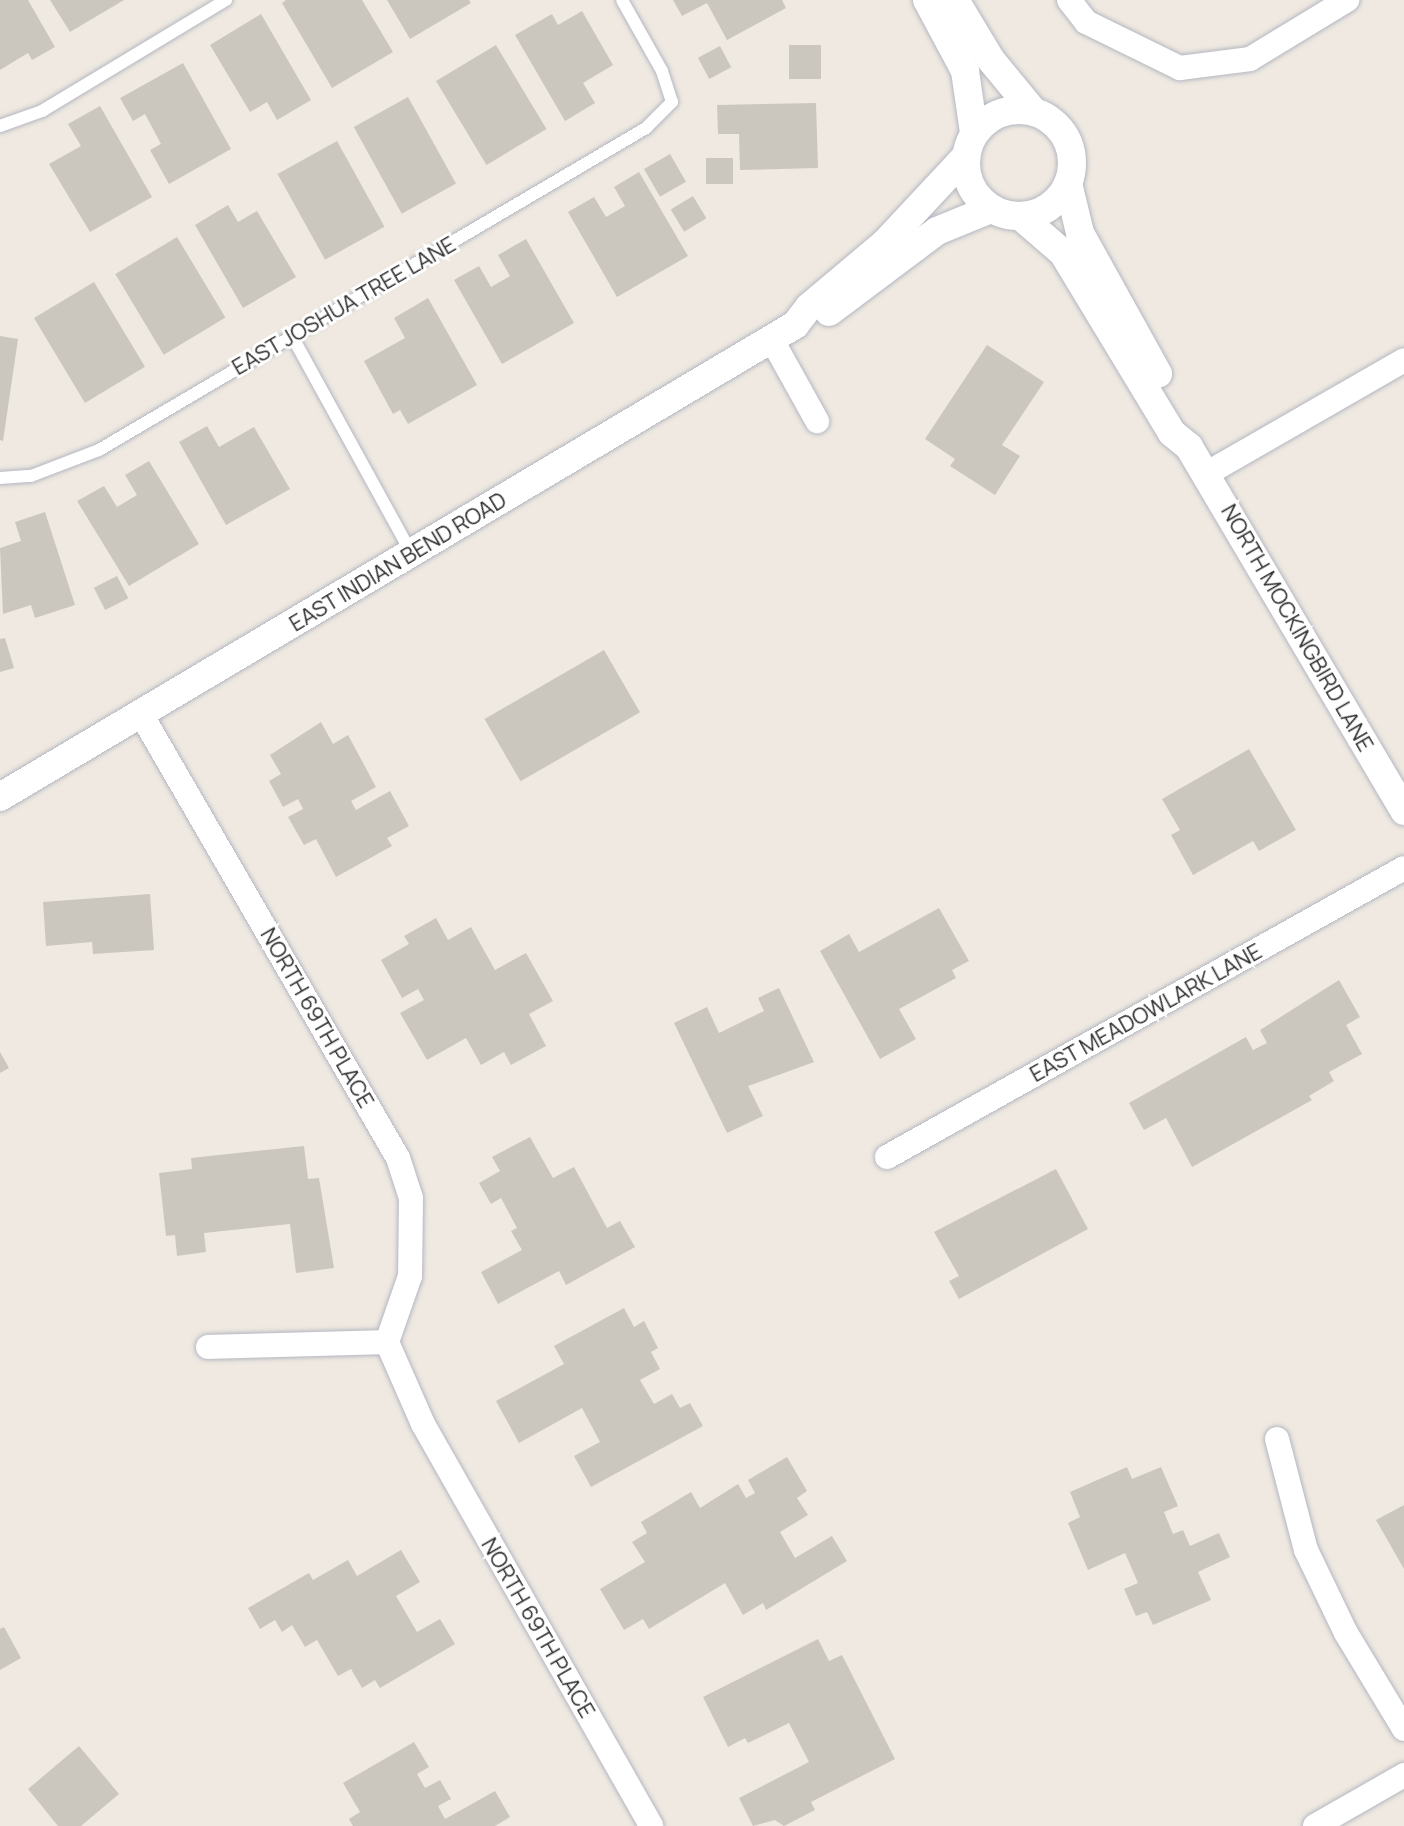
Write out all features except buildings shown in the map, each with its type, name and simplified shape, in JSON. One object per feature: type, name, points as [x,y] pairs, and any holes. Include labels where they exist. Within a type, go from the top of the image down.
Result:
[{"type":"street","points":[[927,0],[965,71],[972,188],[991,209]]},
{"type":"street","name":"NORTH MOCKINGBIRD LANE","points":[[955,0],[991,60],[1033,111],[1059,127],[1067,141],[1072,156],[1068,183],[1080,233],[1187,426],[1189,447]]},
{"type":"street","points":[[1069,0],[1086,22],[1139,52],[1180,68],[1250,59],[1347,0]]},
{"type":"street","points":[[970,144],[1007,111],[1033,111]]},
{"type":"street","name":"EAST INDIAN BEND ROAD","points":[[784,333],[809,307],[885,243],[970,144]]},
{"type":"street","points":[[1020,216],[1048,207],[1068,183]]},
{"type":"street","name":"EAST INDIAN BEND ROAD","points":[[0,797],[784,333],[817,320],[856,296],[937,231],[991,209]]},
{"type":"street","name":"NORTH MOCKINGBIRD LANE","points":[[991,209],[1020,216],[1063,253],[1172,433],[1189,447],[1206,474],[1404,811]]},
{"type":"street","points":[[784,333],[817,421]]},
{"type":"street","points":[[1206,474],[1404,360]]},
{"type":"street","name":"NORTH 69TH PLACE","points":[[141,714],[398,1158],[411,1198],[410,1276],[387,1342],[423,1424],[651,1826]]},
{"type":"street","name":"EAST MEADOWLARK LANE","points":[[887,1157],[1404,868]]},
{"type":"street","points":[[208,1347],[387,1342]]},
{"type":"street","points":[[1277,1439],[1306,1550],[1346,1633],[1404,1729]]},
{"type":"street","points":[[1315,1826],[1404,1775]]},
{"type":"lane","points":[[0,126],[42,111],[226,0]]},
{"type":"lane","name":"EAST JOSHUA TREE LANE","points":[[0,478],[31,476],[99,450],[646,128],[672,102],[662,71],[622,0]]},
{"type":"lane","points":[[292,336],[412,554]]}]
